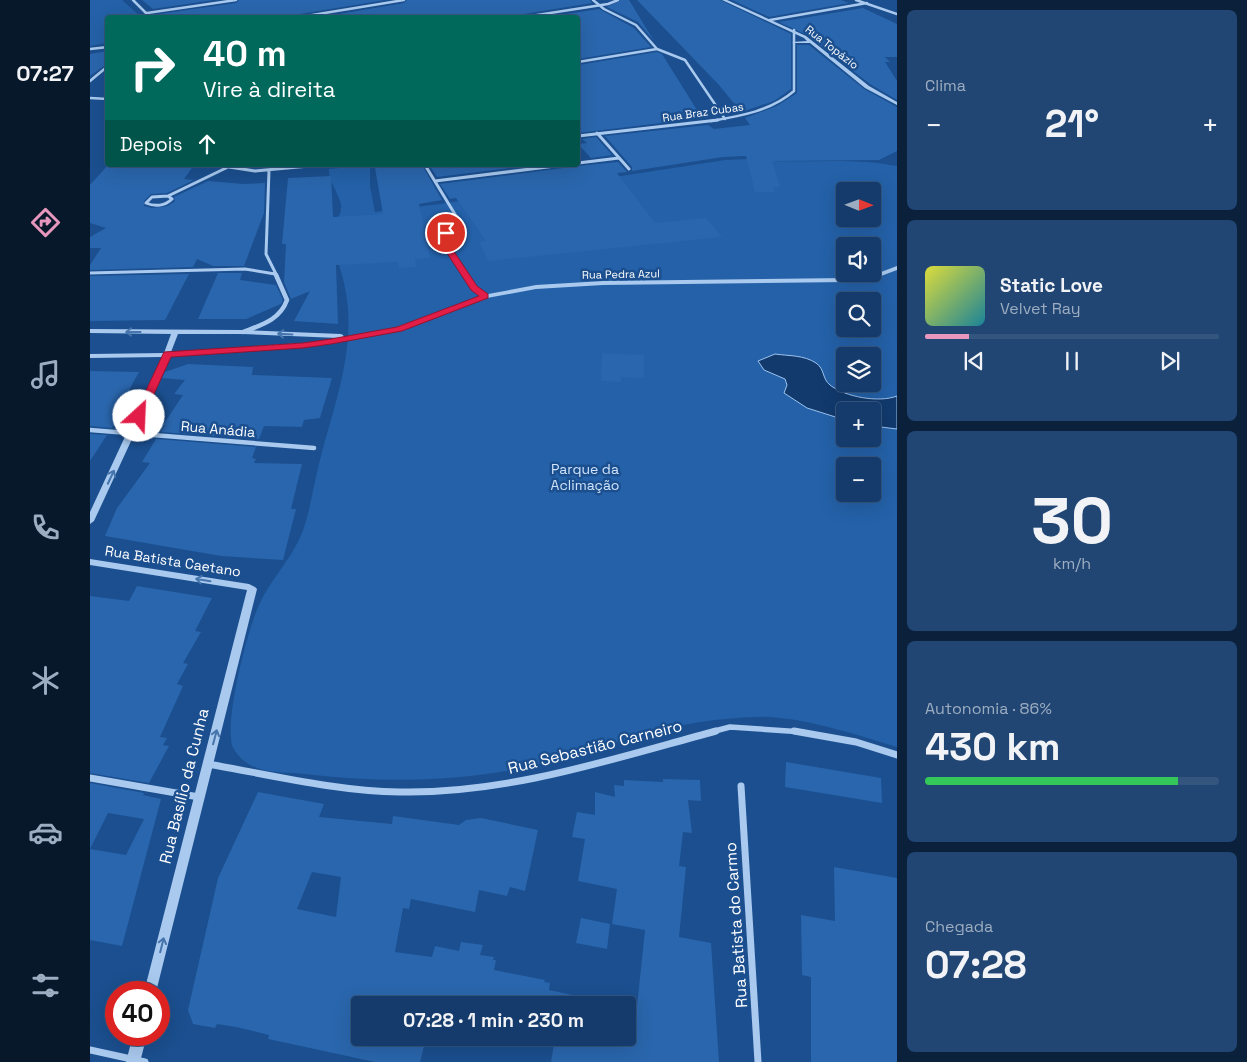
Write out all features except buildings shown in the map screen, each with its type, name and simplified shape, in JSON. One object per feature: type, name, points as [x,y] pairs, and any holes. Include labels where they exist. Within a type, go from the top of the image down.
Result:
[{"type":"street","points":[[133,0],[147,13],[236,0]]},
{"type":"street","points":[[312,15],[404,0]]},
{"type":"street","points":[[593,0],[636,25],[657,49]]},
{"type":"street","points":[[537,15],[618,0]]},
{"type":"street","name":"Rua Topázio","points":[[724,0],[794,30],[814,42],[867,87],[897,104]]},
{"type":"street","points":[[856,0],[897,14]]},
{"type":"street","points":[[770,20],[867,4]]},
{"type":"street","name":"Rua Braz Cubas","points":[[580,136],[725,119],[761,111],[791,96],[794,85],[794,30]]},
{"type":"street","points":[[794,42],[814,42]]},
{"type":"street","points":[[90,49],[105,47]]},
{"type":"street","points":[[580,62],[657,49],[681,57],[688,62],[725,119]]},
{"type":"street","points":[[90,82],[105,69]]},
{"type":"street","points":[[90,98],[105,99]]},
{"type":"street","points":[[597,134],[629,169]]},
{"type":"street","points":[[580,163],[619,158]]},
{"type":"street","points":[[223,167],[269,171],[303,167]]},
{"type":"street","points":[[426,167],[456,218],[455,223],[444,236],[445,244],[474,288],[485,296]]},
{"type":"street","points":[[435,181],[547,167]]},
{"type":"street","points":[[168,196],[172,198],[171,202],[163,205],[152,206],[146,203],[147,200],[155,196],[168,196],[226,168]]},
{"type":"street","points":[[243,332],[272,320],[284,308],[287,300],[285,292],[266,254],[269,171]]},
{"type":"street","name":"Rua Pedra Azul","points":[[351,336],[399,329],[485,296],[536,287],[585,284],[847,280],[872,278],[887,274],[897,268]]},
{"type":"street","points":[[90,273],[245,269],[275,274]]},
{"type":"street","points":[[90,332],[243,332],[351,336]]},
{"type":"street","points":[[90,521],[132,433],[175,332]]},
{"type":"street","points":[[90,356],[167,354],[303,346],[351,336]]},
{"type":"street","name":"Rua Anádia","points":[[90,430],[314,448]]},
{"type":"street","name":"Rua Batista Caetano","points":[[90,562],[251,588]]},
{"type":"street","name":"Rua Basílio da Cunha","points":[[153,981],[252,593],[251,588]]},
{"type":"street","name":"Rua Sebastião Carneiro","points":[[208,764],[346,788],[400,792],[458,789],[533,780],[730,728],[798,730],[856,742],[897,755]]},
{"type":"street","points":[[90,778],[199,797]]},
{"type":"street","name":"Rua Batista do Carmo","points":[[741,786],[758,1062]]},
{"type":"street","points":[[90,1050],[137,1061],[139,1046]]},
{"type":"green space","points":[[90,0],[122,0],[139,15],[105,15],[105,43],[90,46]]},
{"type":"green space","name":"Parque da Aclimação","points":[[725,160],[841,161],[897,166],[897,747],[818,725],[786,719],[760,717],[682,725],[556,760],[494,773],[462,777],[399,780],[281,772],[264,770],[249,765],[238,755],[233,747],[231,732],[234,696],[243,654],[259,605],[302,533],[346,358],[348,315],[346,293],[336,254],[334,237],[334,229],[341,205],[330,178],[329,169],[370,167],[370,186],[375,212],[440,204]]},
{"type":"shaded area","points":[[775,354],[806,358],[819,365],[827,383],[836,389],[836,392],[872,399],[897,396],[897,429],[881,427],[881,402],[836,402],[836,417],[807,408],[784,393],[787,385],[785,379],[764,370],[758,361]]},
{"type":"route","points":[[139,416],[167,354],[303,346],[331,342],[351,336],[399,329],[485,296],[474,288],[445,244],[444,236],[446,233]]}]
